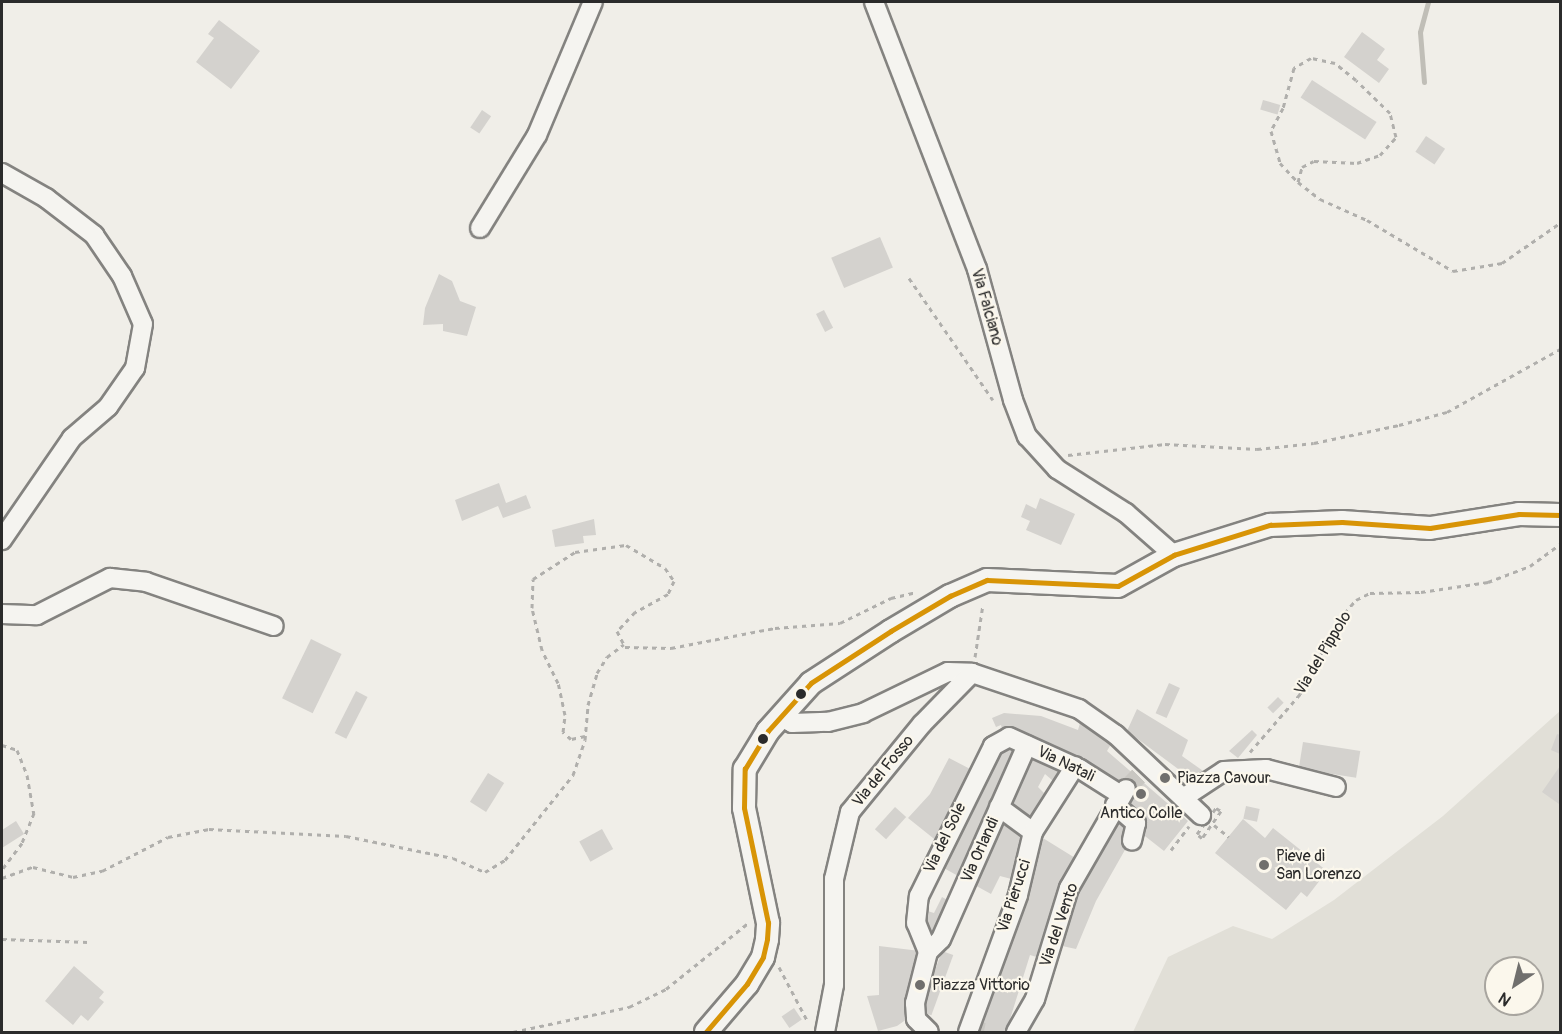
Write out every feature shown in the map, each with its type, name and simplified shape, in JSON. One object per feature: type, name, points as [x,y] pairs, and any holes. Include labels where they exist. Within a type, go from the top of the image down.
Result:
[{"type":"street","points":[[480,228],[537,135],[593,2]]},
{"type":"street","name":"Via Falciano","points":[[874,2],[977,269],[1013,400],[1027,436],[1046,458],[1081,486],[1126,513],[1174,555]]},
{"type":"street","points":[[2,173],[46,198],[94,235],[122,276],[143,324],[135,368],[108,407],[72,438],[2,540]]},
{"type":"street","points":[[706,1032],[747,984],[763,957],[766,941],[763,900],[742,788],[752,757],[780,716],[827,672],[950,596],[987,580],[1119,586],[1174,555],[1242,531],[1279,524],[1342,522],[1430,528],[1519,514],[1560,515]]},
{"type":"street","points":[[2,614],[37,615],[110,578],[146,582],[274,626]]},
{"type":"street","points":[[780,716],[792,723],[828,722],[863,713],[948,672],[972,673],[1079,709],[1116,735],[1204,817]]},
{"type":"street","name":"Via del Fosso","points":[[825,1032],[834,985],[834,879],[850,812],[922,724],[972,673]]},
{"type":"street","name":"Via Natali","points":[[1009,737],[1075,766],[1121,796],[1136,824],[1132,841]]},
{"type":"street","name":"Via del Sole","points":[[928,952],[916,923],[916,908],[925,881],[984,757],[993,746],[1009,737]]},
{"type":"street","name":"Via Orlandi","points":[[928,952],[941,939],[1027,745]]},
{"type":"street","name":"Via Pierucci","points":[[972,1031],[990,963],[1018,895],[1033,832],[1075,766]]},
{"type":"street","points":[[1183,798],[1199,784],[1224,771],[1266,769],[1336,787]]},
{"type":"street","name":"Via del Vento","points":[[1016,1032],[1035,999],[1069,888],[1121,796]]},
{"type":"street","points":[[999,807],[1033,832]]},
{"type":"street","points":[[928,952],[915,1003],[916,1018],[929,1032]]},
{"type":"path","points":[[1298,182],[1302,167],[1308,164],[1357,163],[1380,155],[1396,137],[1390,113],[1356,80],[1335,63],[1311,58],[1294,68],[1283,108],[1271,131],[1280,162],[1298,182],[1320,199],[1367,220],[1453,272],[1502,263],[1560,223]]},
{"type":"path","points":[[909,278],[999,408]]},
{"type":"path","points":[[1046,458],[1165,444],[1257,449],[1314,443],[1399,425],[1447,412],[1560,349]]},
{"type":"path","name":"Via del Pippolo","points":[[1234,771],[1300,694],[1339,620],[1356,600],[1370,593],[1421,592],[1488,582],[1530,566],[1560,544]]},
{"type":"path","points":[[585,736],[570,740],[563,732],[565,715],[558,683],[542,650],[532,608],[533,579],[575,552],[626,545],[666,568],[674,581],[668,594],[635,612],[617,631],[625,647],[671,648],[775,628],[840,623],[891,598],[925,590]]},
{"type":"path","points":[[972,673],[987,580]]},
{"type":"path","points":[[2,878],[33,867],[73,877],[102,872],[168,837],[209,829],[346,836],[453,858],[485,872],[505,860],[548,810],[573,775],[585,736],[588,705],[597,673],[607,657],[624,644]]},
{"type":"path","points":[[2,745],[17,750],[27,775],[34,813],[22,843],[2,870]]},
{"type":"path","points":[[1171,850],[1204,817],[1229,837]]},
{"type":"path","points":[[513,1032],[629,1007],[666,989],[755,918],[763,900]]},
{"type":"path","points":[[2,939],[88,942]]},
{"type":"path","points":[[766,941],[813,1032]]},
{"type":"shaded area","points":[[1560,711],[1560,1032],[1133,1032],[1168,957],[1233,926],[1272,939],[1334,900],[1443,816]]},
{"type":"building","points":[[219,20],[260,51],[231,89],[196,62],[214,38],[208,34]]},
{"type":"building","points":[[1362,32],[1385,49],[1377,60],[1389,69],[1379,83],[1344,57]]},
{"type":"building","points":[[1312,80],[1377,122],[1365,140],[1301,98]]},
{"type":"building","points":[[1263,100],[1280,105],[1278,115],[1260,110]]},
{"type":"building","points":[[482,110],[491,116],[479,134],[470,127]]},
{"type":"building","points":[[1426,136],[1445,149],[1434,165],[1415,152]]},
{"type":"building","points":[[880,237],[893,267],[844,288],[831,258]]},
{"type":"building","points":[[439,274],[452,281],[460,301],[476,307],[467,336],[443,331],[443,324],[423,325],[425,308]]},
{"type":"building","points":[[824,310],[833,328],[825,332],[816,314]]},
{"type":"building","points":[[499,483],[506,503],[526,495],[531,508],[503,518],[498,506],[462,521],[455,500]]},
{"type":"building","points":[[1040,498],[1075,514],[1061,545],[1026,530],[1030,521],[1021,517],[1026,504],[1036,509]]},
{"type":"building","points":[[594,519],[596,535],[583,536],[584,543],[555,547],[552,530]]},
{"type":"building","points":[[311,639],[342,654],[313,713],[282,698]]},
{"type":"building","points":[[1169,683],[1180,688],[1167,718],[1156,713]]},
{"type":"building","points":[[356,691],[368,697],[346,739],[335,733]]},
{"type":"building","points":[[1278,697],[1284,703],[1273,713],[1267,708]]},
{"type":"building","points":[[1137,709],[1188,740],[1182,756],[1206,773],[1193,780],[1127,731]]},
{"type":"building","points":[[1004,713],[1041,716],[1078,730],[1080,723],[1104,732],[1114,739],[1107,751],[1188,821],[1164,851],[1136,829],[1128,813],[1129,797],[1004,736],[1001,725],[996,727],[992,718]]},
{"type":"building","points":[[1252,730],[1257,735],[1238,758],[1229,751]]},
{"type":"building","points":[[1557,734],[1560,735],[1560,754],[1551,750]]},
{"type":"building","points":[[1303,742],[1360,751],[1356,778],[1299,769]]},
{"type":"building","points":[[1002,744],[1020,754],[1000,814],[1026,835],[1019,881],[1000,876],[991,894],[940,866]]},
{"type":"building","points":[[1028,749],[1069,768],[1059,786],[1045,774],[1038,787],[1044,793],[1025,823],[1003,806]]},
{"type":"building","points":[[949,758],[974,771],[938,842],[908,818],[930,794]]},
{"type":"building","points":[[1560,766],[1560,801],[1559,804],[1542,792]]},
{"type":"building","points":[[488,773],[504,783],[486,812],[470,802]]},
{"type":"building","points":[[1246,806],[1260,809],[1257,822],[1243,819]]},
{"type":"building","points":[[895,807],[906,817],[886,839],[875,829]]},
{"type":"building","points":[[1116,813],[1132,825],[1130,841],[1096,901],[1076,949],[1053,944]]},
{"type":"building","name":"Pieve di San Lorenzo","points":[[1243,819],[1265,838],[1273,828],[1327,871],[1307,897],[1301,892],[1286,910],[1215,853]]},
{"type":"building","points":[[16,821],[24,834],[2,848],[2,830]]},
{"type":"building","points":[[602,829],[613,849],[590,862],[579,842]]},
{"type":"building","points":[[1038,835],[1080,861],[1043,959],[1030,955],[1006,1032],[979,1032],[990,977]]},
{"type":"building","points":[[942,897],[951,902],[938,936],[923,934],[921,909],[934,913]]},
{"type":"building","points":[[879,946],[920,951],[914,1014],[897,1026],[878,1031],[867,996],[879,995]]},
{"type":"building","points":[[942,951],[953,955],[931,1015],[920,1011]]},
{"type":"building","points":[[74,966],[104,992],[99,998],[104,1002],[88,1021],[81,1015],[73,1025],[45,1001]]},
{"type":"building","points":[[794,1008],[802,1020],[789,1028],[782,1016]]},
{"type":"waterway","points":[[1424,82],[1420,32],[1428,2]]},
{"type":"tunnel","points":[[1126,789],[1149,765]]},
{"type":"tunnel","points":[[979,1031],[984,1032]]},
{"type":"transit line","points":[[706,1032],[747,984],[763,957],[767,939],[768,923],[744,808],[745,769],[768,731],[811,683],[891,631],[950,596],[987,580],[1118,586],[1174,555],[1270,525],[1342,522],[1430,528],[1519,514],[1560,515]]},
{"type":"place","name":"Piazza Cavour","points":[[1165,778]]},
{"type":"place","name":"Antico Colle","points":[[1141,794]]},
{"type":"place","name":"Pieve di San Lorenzo","points":[[1264,865]]},
{"type":"place","name":"Piazza Vittorio","points":[[920,985]]}]
